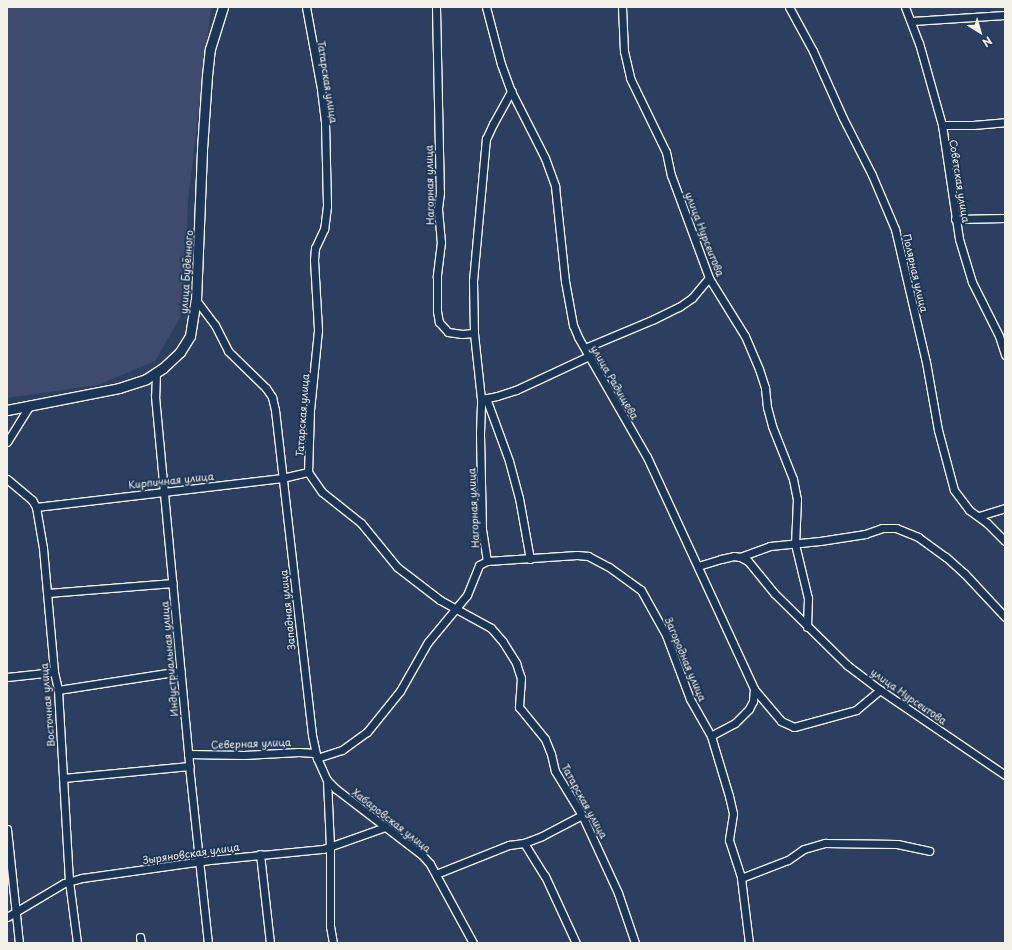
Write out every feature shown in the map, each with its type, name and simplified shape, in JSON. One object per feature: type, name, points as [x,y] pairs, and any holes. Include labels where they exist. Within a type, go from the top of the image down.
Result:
[{"type":"street","name":"улица Будённого","points":[[7,410],[119,388],[146,379],[156,373],[180,352],[190,336],[196,300],[202,149],[210,49],[223,7]]},
{"type":"street","name":"Татарская улица","points":[[306,7],[321,89],[325,122],[327,206],[324,229],[315,248],[314,260],[318,330],[310,410],[308,472],[322,492],[361,523],[397,566],[440,600],[491,628],[506,647],[516,663],[521,678],[519,707],[545,740],[551,754],[555,771],[582,815],[618,893],[635,943]]},
{"type":"street","name":"Нагорная улица","points":[[436,7],[440,192],[438,209],[441,242],[437,277],[437,311],[439,322],[448,332],[462,334],[474,333]]},
{"type":"street","name":"улица Радищева","points":[[486,7],[501,64],[511,91],[545,158],[555,186],[568,303],[573,325],[646,457],[754,689],[781,721],[794,727],[856,710],[880,690]]},
{"type":"street","name":"улица Нурсеитова","points":[[622,7],[624,51],[630,78],[666,152],[671,175],[709,278],[745,336],[759,369],[765,388],[772,426],[793,479],[797,499],[795,544],[808,598],[807,627]]},
{"type":"street","name":"Полярная улица","points":[[789,7],[813,51],[843,118],[872,175],[895,229],[926,362],[938,430],[954,490],[969,510],[979,516],[1005,541]]},
{"type":"street","name":"Советская улица","points":[[905,7],[912,21],[942,125],[955,219],[972,282],[1002,336],[1005,355]]},
{"type":"street","points":[[912,21],[1005,15]]},
{"type":"street","name":"Нагорная улица","points":[[487,561],[482,530],[480,433],[484,398],[474,333],[473,281],[486,139],[492,124],[511,91]]},
{"type":"street","points":[[942,125],[973,125],[1005,122]]},
{"type":"street","points":[[955,219],[1005,218]]},
{"type":"street","points":[[585,348],[679,307],[692,298],[709,278]]},
{"type":"street","name":"Западная улица","points":[[196,300],[215,325],[228,350],[266,388],[272,398],[275,410],[308,706],[316,755],[327,780],[330,846],[330,926],[333,943]]},
{"type":"street","points":[[530,559],[519,498],[509,461],[484,398],[516,390],[589,356]]},
{"type":"street","name":"Индустриальная улица","points":[[156,373],[155,396],[189,766],[208,943]]},
{"type":"street","points":[[7,442],[30,405]]},
{"type":"street","name":"Кирпичная улица","points":[[36,507],[164,490],[282,478],[308,472]]},
{"type":"street","points":[[7,479],[32,500],[36,507]]},
{"type":"street","name":"Восточная улица","points":[[36,507],[43,548],[54,672],[58,690],[69,881],[77,943]]},
{"type":"street","points":[[979,516],[1005,508]]},
{"type":"street","points":[[698,566],[721,558],[740,557],[770,546],[865,534],[882,528],[896,528],[918,537],[946,557],[964,573],[1005,617]]},
{"type":"street","name":"Загородная улица","points":[[487,561],[577,555],[588,556],[609,567],[641,590],[666,635],[690,699],[711,736],[733,814],[729,840],[741,878],[749,943]]},
{"type":"street","name":"улица Нурсеитова","points":[[740,557],[748,560],[774,593],[847,665],[880,690],[1005,775]]},
{"type":"street","name":"Северная улица","points":[[188,754],[244,755],[300,752],[316,755],[342,750],[367,732],[400,691],[428,642],[467,595],[479,565],[487,561]]},
{"type":"street","points":[[48,593],[173,583]]},
{"type":"street","points":[[58,690],[181,671]]},
{"type":"street","points":[[7,677],[54,672]]},
{"type":"street","points":[[711,736],[735,723],[749,709],[753,701],[754,689]]},
{"type":"street","points":[[63,778],[189,766]]},
{"type":"street","name":"Хабаровская улица","points":[[327,780],[336,789],[422,855],[436,874],[473,943]]},
{"type":"street","points":[[436,874],[509,845],[524,843],[542,836],[582,815]]},
{"type":"street","name":"Зыряновская улица","points":[[7,917],[45,893],[69,881],[260,854],[309,850],[330,846],[385,827]]},
{"type":"street","points":[[7,828],[19,943]]},
{"type":"street","points":[[524,843],[545,876],[576,943]]},
{"type":"street","points":[[741,878],[788,860],[804,849],[825,843],[897,844],[929,851]]},
{"type":"street","points":[[260,854],[270,943]]},
{"type":"shaded area","points":[[7,7],[211,7],[188,200],[185,309],[155,361],[98,385],[7,398]]}]
